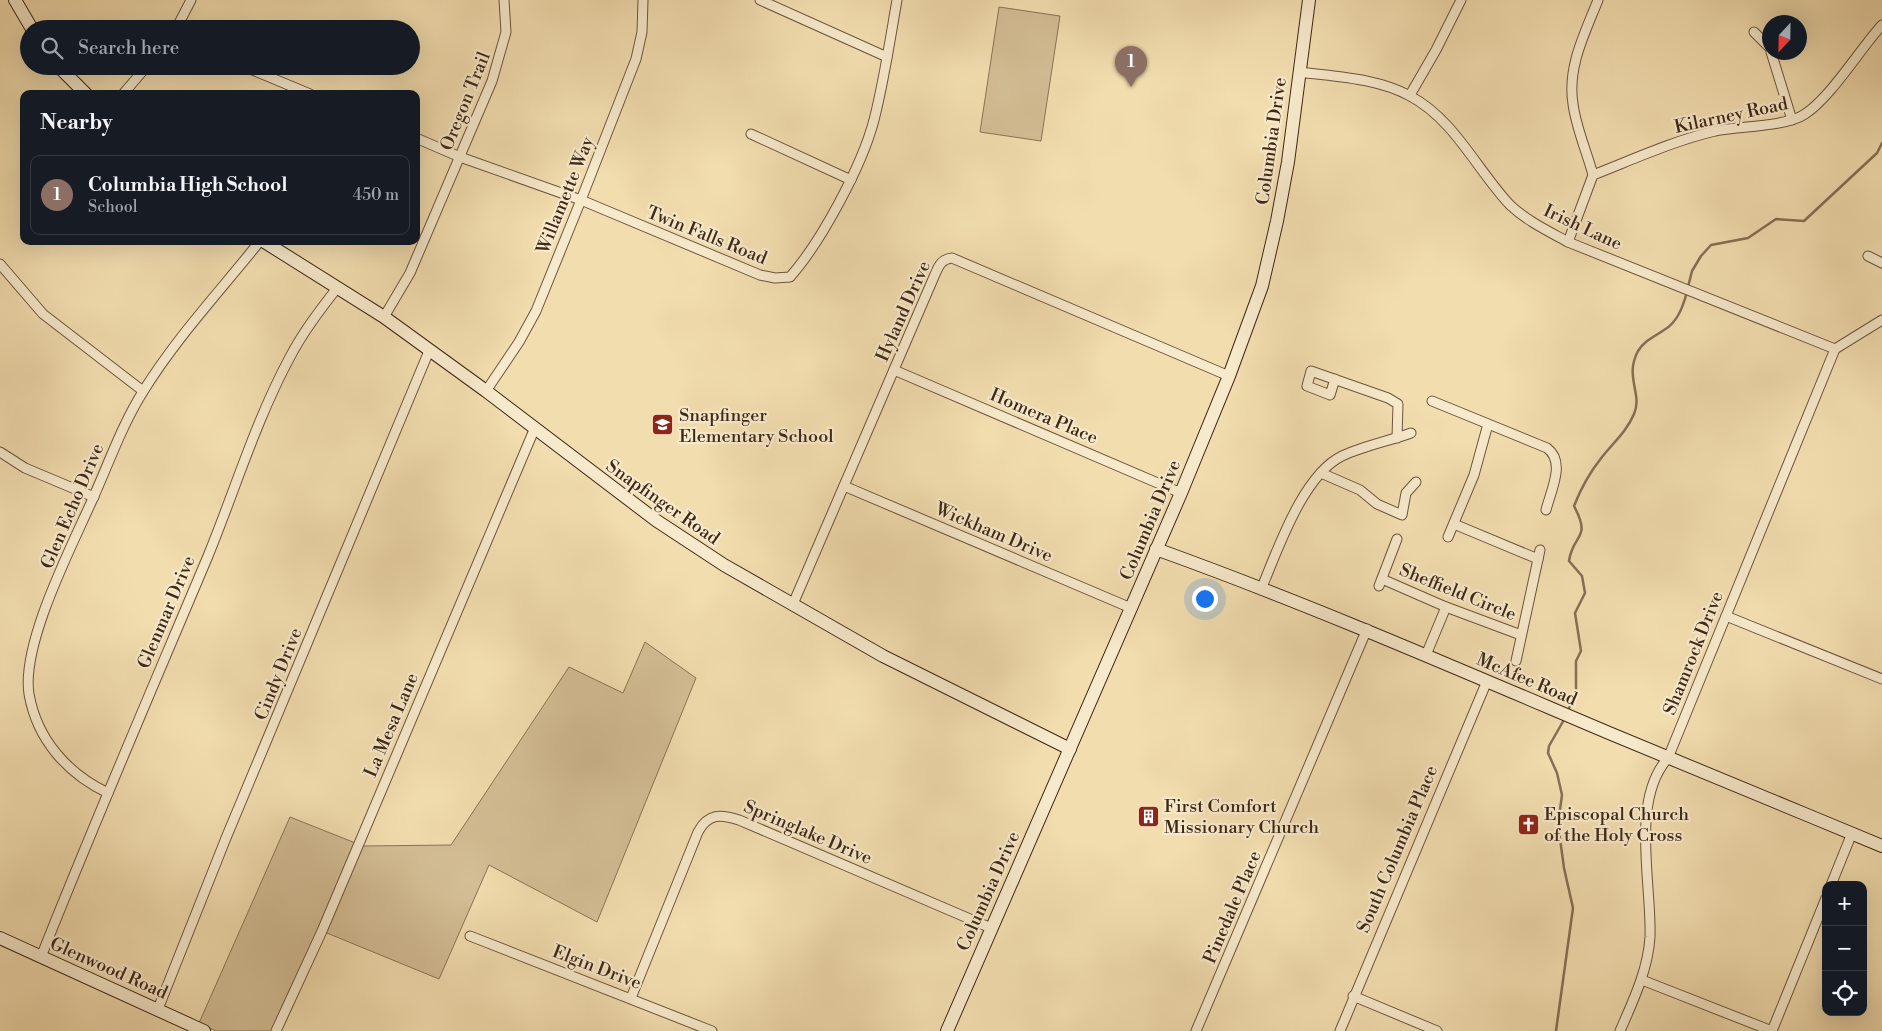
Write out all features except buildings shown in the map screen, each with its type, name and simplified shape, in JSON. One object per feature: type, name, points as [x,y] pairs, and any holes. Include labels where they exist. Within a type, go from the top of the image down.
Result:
[{"type":"street","points":[[15,0],[27,20]]},
{"type":"street","points":[[181,20],[191,0]]},
{"type":"street","name":"Oregon Trail","points":[[384,318],[410,273],[500,59],[506,32],[504,0]]},
{"type":"street","name":"Willamette Way","points":[[486,391],[519,342],[536,311],[581,200],[636,59],[642,32],[644,0]]},
{"type":"street","points":[[760,0],[887,57]]},
{"type":"street","name":"Twin Falls Road","points":[[420,140],[460,157],[581,200],[760,275],[775,278],[790,277],[801,265],[851,180],[873,122],[897,0]]},
{"type":"street","name":"Columbia Drive","points":[[947,1031],[1181,493],[1229,376],[1262,286],[1288,162],[1309,0]]},
{"type":"street","points":[[1410,95],[1436,50],[1461,0]]},
{"type":"street","points":[[1568,242],[1593,175],[1573,104],[1572,75],[1577,53],[1598,0]]},
{"type":"street","name":"Kilarney Road","points":[[1593,175],[1693,137],[1717,131],[1792,120],[1804,115],[1813,108],[1882,25]]},
{"type":"street","points":[[1754,32],[1762,40]]},
{"type":"street","points":[[1773,60],[1792,120]]},
{"type":"street","name":"Irish Lane","points":[[1299,72],[1368,81],[1391,86],[1410,95],[1446,124],[1511,206],[1526,218],[1568,242],[1834,349]]},
{"type":"street","points":[[67,75],[82,90]]},
{"type":"street","points":[[126,90],[139,75]]},
{"type":"street","points":[[265,75],[300,90]]},
{"type":"street","points":[[751,134],[851,180]]},
{"type":"street","name":"Glen Echo Drive","points":[[108,793],[91,785],[58,757],[43,736],[29,694],[33,644],[123,427],[143,391],[161,364],[259,245]]},
{"type":"street","name":"Snapfinger Road","points":[[268,245],[384,318],[486,391],[534,430],[660,524],[724,565],[883,656],[1070,749]]},
{"type":"street","points":[[1868,256],[1882,263]]},
{"type":"street","name":"Hyland Drive","points":[[793,604],[940,263],[952,258],[1229,376]]},
{"type":"street","points":[[0,264],[43,314],[143,391]]},
{"type":"street","name":"Glenmar Drive","points":[[41,957],[222,522],[268,402],[290,356],[311,322],[337,288]]},
{"type":"street","points":[[1834,349],[1882,320]]},
{"type":"street","name":"Shamrock Drive","points":[[1620,1031],[1642,980],[1650,938],[1647,805],[1660,768],[1668,758],[1834,349]]},
{"type":"street","name":"Cindy Drive","points":[[158,1009],[226,838],[429,351]]},
{"type":"street","name":"Homera Place","points":[[894,370],[1181,493]]},
{"type":"street","points":[[1335,379],[1388,398],[1398,404],[1397,438]]},
{"type":"street","points":[[1432,401],[1547,448],[1554,453],[1558,465],[1546,510]]},
{"type":"street","points":[[1448,537],[1474,475],[1488,424]]},
{"type":"street","name":"La Mesa Lane","points":[[276,1031],[322,930],[534,430]]},
{"type":"street","points":[[1262,587],[1291,520],[1302,499],[1324,467],[1342,456],[1411,433]]},
{"type":"street","points":[[0,452],[25,468],[94,497]]},
{"type":"street","points":[[1321,473],[1360,490],[1377,504],[1402,515],[1406,492],[1416,482]]},
{"type":"street","name":"Wickham Drive","points":[[844,486],[1131,608]]},
{"type":"street","points":[[1454,524],[1539,555],[1516,661]]},
{"type":"street","name":"Sheffield Circle","points":[[1397,539],[1380,583],[1521,635]]},
{"type":"street","name":"McAfee Road","points":[[1156,549],[1262,587],[1367,629],[1487,682],[1882,846]]},
{"type":"street","points":[[1426,655],[1446,607]]},
{"type":"street","points":[[1726,616],[1882,679]]},
{"type":"street","name":"Pinedale Place","points":[[1196,1031],[1367,629]]},
{"type":"street","name":"South Columbia Place","points":[[1340,1031],[1353,996],[1487,682]]},
{"type":"street","name":"Springlake Drive","points":[[632,998],[698,832],[708,819],[718,815],[739,820],[991,928]]},
{"type":"street","points":[[1833,881],[1852,833]]},
{"type":"street","points":[[1642,980],[1772,1031],[1822,908]]},
{"type":"street","name":"Elgin Drive","points":[[470,936],[712,1031]]},
{"type":"street","name":"Glenwood Road","points":[[0,938],[204,1031]]},
{"type":"street","points":[[1353,996],[1437,1031]]},
{"type":"shaded area","points":[[999,7],[1060,16],[1041,141],[980,132]]},
{"type":"shaded area","points":[[645,642],[696,678],[597,922],[489,865],[439,979],[322,931],[275,1031],[216,1031],[199,1023],[290,817],[363,846],[451,845],[569,667],[623,693]]},
{"type":"waterway","points":[[1688,287],[1692,271],[1701,256],[1711,245],[1748,238],[1776,219],[1804,221],[1877,153],[1882,143]]},
{"type":"waterway","points":[[1568,710],[1576,695],[1576,661],[1581,651],[1575,613],[1585,593],[1582,576],[1569,561],[1581,531],[1579,517],[1574,506],[1594,468],[1624,431],[1634,414],[1636,399],[1633,369],[1638,351],[1647,341],[1673,323],[1682,308],[1687,292]]},
{"type":"waterway","points":[[1556,1031],[1573,908],[1564,868],[1558,824],[1562,795],[1557,773],[1548,753],[1549,746],[1565,718]]},
{"type":"place","name":"Columbia High School","points":[[1131,87]]},
{"type":"place","name":"Snapfinger Elementary School","points":[[663,425]]},
{"type":"place","name":"First Comfort Missionary Church","points":[[1148,816]]},
{"type":"place","name":"Episcopal Church of the Holy Cross","points":[[1528,824]]}]
